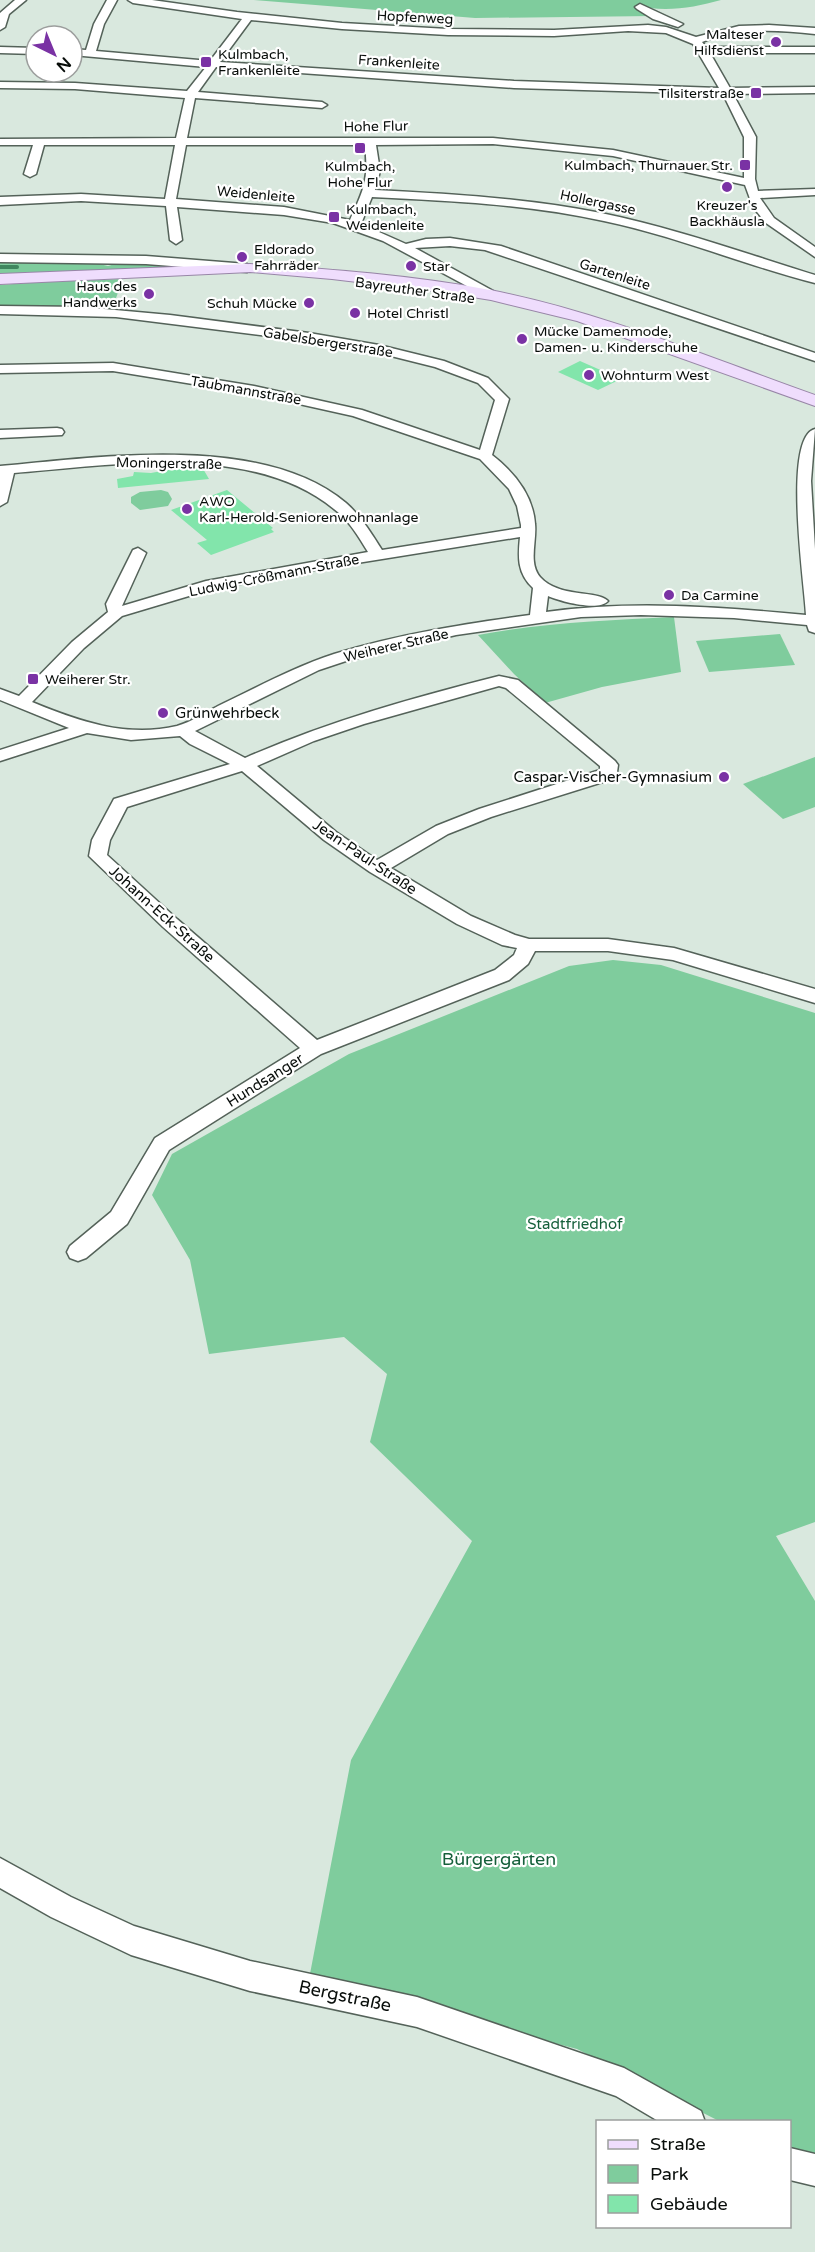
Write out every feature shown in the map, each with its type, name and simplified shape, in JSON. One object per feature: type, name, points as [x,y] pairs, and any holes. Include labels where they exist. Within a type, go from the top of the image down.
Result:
[{"type":"main road","name":"Bayreuther Straße","points":[[0,279],[250,268],[385,279],[491,295],[621,330],[815,401]]},
{"type":"main road","name":"Bayreuther Straße","points":[[213,270],[377,283],[505,304],[614,334],[815,412]]},
{"type":"street","points":[[0,27],[2,13],[21,0]]},
{"type":"street","points":[[75,86],[90,60],[99,24],[112,0]]},
{"type":"street","name":"Hopfenweg","points":[[133,0],[247,18],[442,32],[522,33],[649,29],[676,33],[695,41]]},
{"type":"street","points":[[640,7],[656,17],[709,34]]},
{"type":"street","points":[[176,240],[171,202],[191,94],[247,18]]},
{"type":"street","points":[[815,31],[740,28],[709,34],[695,41],[705,50],[725,93],[750,136],[748,182],[754,195],[767,216],[815,253]]},
{"type":"street","points":[[0,50],[24,51]]},
{"type":"street","points":[[705,50],[815,50]]},
{"type":"street","name":"Frankenleite","points":[[84,57],[90,60],[213,64],[555,87],[725,93],[815,90]]},
{"type":"street","points":[[0,85],[75,86],[322,105]]},
{"type":"street","points":[[354,225],[368,193],[374,171],[370,141]]},
{"type":"street","name":"Hohe Flur","points":[[0,142],[493,141],[568,147],[648,160],[732,181],[748,182]]},
{"type":"street","points":[[30,174],[39,142]]},
{"type":"street","points":[[754,195],[815,192]]},
{"type":"street","name":"Hollergasse","points":[[368,193],[506,201],[574,211],[639,227],[815,279]]},
{"type":"street","name":"Weidenleite","points":[[0,201],[107,197],[309,214],[354,225],[403,248],[491,295]]},
{"type":"street","name":"Gartenleite","points":[[403,248],[431,242],[446,242],[497,249],[815,357]]},
{"type":"street","name":"Bayreuther Straße","points":[[0,258],[180,261],[250,268]]},
{"type":"street","name":"Gabelsbergerstraße","points":[[0,310],[130,315],[306,336],[394,352],[463,372],[485,380],[500,392],[502,399],[484,456]]},
{"type":"street","name":"Taubmannstraße","points":[[0,369],[113,368],[254,390],[357,413],[484,456]]},
{"type":"street","points":[[0,434],[57,432]]},
{"type":"street","points":[[814,623],[805,462],[815,433]]},
{"type":"street","points":[[484,456],[502,470],[517,488],[528,516],[529,531],[525,564],[528,574],[541,587],[567,598],[660,610]]},
{"type":"street","name":"Moningerstraße","points":[[4,470],[114,462],[188,460],[231,463],[261,469],[295,479],[338,504],[362,529],[377,555]]},
{"type":"street","points":[[0,502],[4,470]]},
{"type":"street","name":"Ludwig-Crößmann-Straße","points":[[21,703],[78,645],[116,613],[206,586],[301,567],[529,531]]},
{"type":"street","points":[[116,613],[114,604],[138,553]]},
{"type":"street","points":[[538,618],[541,587]]},
{"type":"street","name":"Weiherer Straße","points":[[0,694],[84,729],[137,735],[163,734],[183,730],[313,667],[341,657],[456,630],[581,612],[660,610],[734,612],[814,623]]},
{"type":"street","name":"Johann-Eck-Straße","points":[[314,1049],[170,923],[98,856],[101,840],[120,803],[245,765],[308,737],[358,720],[499,681],[512,684],[609,765],[608,772],[600,777],[442,830],[377,868]]},
{"type":"street","points":[[0,756],[84,729]]},
{"type":"street","name":"Jean-Paul-Straße","points":[[183,730],[196,740],[245,765],[330,836],[377,868],[464,920],[509,940],[529,945],[595,945],[640,948],[674,954],[815,996]]},
{"type":"street","name":"Hundsanger","points":[[501,975],[521,959],[529,945]]},
{"type":"street","name":"Hundsanger","points":[[78,1251],[119,1218],[162,1144],[314,1049],[501,975],[595,945]]},
{"type":"street","name":"Bergstraße","points":[[0,1872],[61,1907],[131,1940],[250,1976],[417,2012],[624,2083],[688,2120]]},
{"type":"street","points":[[791,2164],[815,2170]]},
{"type":"green space","points":[[254,0],[721,0],[678,8],[656,9],[635,5],[653,16],[475,18]]},
{"type":"green space","points":[[122,262],[188,267],[0,273],[0,263],[95,263],[108,266]]},
{"type":"green space","points":[[123,279],[112,309],[101,313],[0,309],[0,285]]},
{"type":"green space","points":[[161,490],[168,492],[172,499],[168,506],[140,510],[131,503],[131,497],[140,492]]},
{"type":"green space","points":[[674,617],[681,672],[602,687],[545,703],[478,635],[551,625]]},
{"type":"green space","points":[[780,634],[795,665],[709,672],[696,641]]},
{"type":"green space","points":[[815,757],[815,807],[783,819],[743,784]]},
{"type":"green space","points":[[613,960],[661,965],[815,1013],[815,1522],[776,1536],[815,1601],[815,2155],[791,2151],[791,2120],[717,2120],[577,2049],[309,1979],[351,1760],[472,1541],[370,1442],[387,1374],[344,1337],[209,1354],[190,1260],[152,1195],[172,1154],[349,1054],[569,966]]},
{"type":"building","name":"Wohnturm West","points":[[580,361],[621,379],[598,390],[558,372]]},
{"type":"building","points":[[188,466],[202,467],[209,479],[118,488],[117,479],[133,476],[134,472],[151,473]]},
{"type":"building","points":[[227,490],[273,528],[271,529],[274,532],[211,555],[197,543],[207,540],[171,510]]},
{"type":"waterway","points":[[0,267],[17,267]]},
{"type":"place","name":"Malteser Hilfsdienst","points":[[776,42]]},
{"type":"place","name":"Kulmbach, Frankenleite","points":[[206,62]]},
{"type":"place","name":"Tilsiterstraße","points":[[756,93]]},
{"type":"place","name":"Kulmbach, Hohe Flur","points":[[360,148]]},
{"type":"place","name":"Kulmbach, Thurnauer Str.","points":[[745,165]]},
{"type":"place","name":"Kreuzer's Backhäusla","points":[[727,187]]},
{"type":"place","name":"Kulmbach, Weidenleite","points":[[334,217]]},
{"type":"place","name":"Eldorado Fahrräder","points":[[242,257]]},
{"type":"place","name":"Star","points":[[411,266]]},
{"type":"place","name":"Haus des Handwerks","points":[[149,294]]},
{"type":"place","name":"Schuh Mücke","points":[[309,303]]},
{"type":"place","name":"Hotel Christl","points":[[355,313]]},
{"type":"place","name":"Mücke Damenmode, Damen- u. Kinderschuhe","points":[[522,339]]},
{"type":"place","name":"Wohnturm West","points":[[589,375]]},
{"type":"place","name":"AWO Karl-Herold-Seniorenwohnanlage","points":[[187,509]]},
{"type":"place","name":"Da Carmine","points":[[669,595]]},
{"type":"place","name":"Weiherer Str.","points":[[33,679]]},
{"type":"place","name":"Grünwehrbeck","points":[[163,713]]},
{"type":"place","name":"Caspar-Vischer-Gymnasium","points":[[724,777]]},
{"type":"park label","name":"Stadtfriedhof","points":[[575,1224]]},
{"type":"park label","name":"Bürgergärten","points":[[499,1859]]}]
